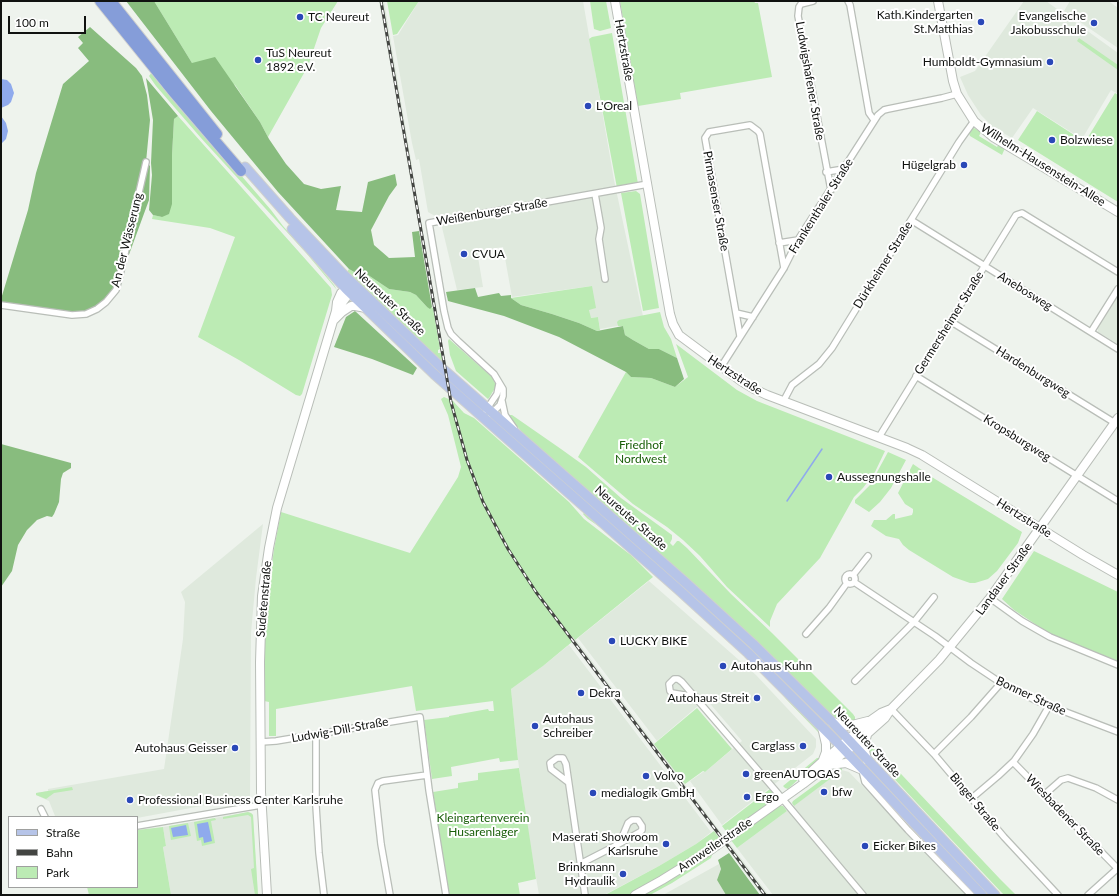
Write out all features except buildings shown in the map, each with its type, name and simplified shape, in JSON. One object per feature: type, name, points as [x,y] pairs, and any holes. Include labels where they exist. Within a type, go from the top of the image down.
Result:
[{"type":"highway","points":[[100,1],[180,99],[243,169]]},
{"type":"highway","points":[[111,1],[243,169]]},
{"type":"main road","name":"Hertzstraße","points":[[615,1],[673,324],[684,339],[721,367],[754,389],[783,402],[879,437],[922,455],[1118,574]]},
{"type":"main road","name":"Wilhelm-Hausenstein-Allee","points":[[938,1],[949,64],[957,94],[974,120],[994,137],[1118,212]]},
{"type":"main road","name":"Neureuter Straße","points":[[243,169],[366,308],[434,374],[742,647],[821,726],[982,895]]},
{"type":"main road","name":"Neureuter Straße","points":[[350,290],[446,371],[753,644],[832,722],[995,895]]},
{"type":"main road","name":"Sudetenstraße","points":[[267,895],[262,805],[260,662],[262,596],[269,548],[279,501],[336,311],[350,290]]},
{"type":"main road","points":[[334,320],[351,306],[366,308]]},
{"type":"main road","name":"Landauer Straße","points":[[851,742],[870,731],[885,718],[891,709],[912,689],[950,647],[990,598],[1116,421]]},
{"type":"main road","name":"Landauer Straße","points":[[851,742],[871,720],[881,713],[891,709]]},
{"type":"main road","points":[[832,722],[850,726],[871,720]]},
{"type":"main road","points":[[821,726],[826,744],[826,763],[846,763],[862,769]]},
{"type":"main road","points":[[867,760],[864,742],[870,731]]},
{"type":"main road","name":"Annweilerstraße","points":[[635,895],[662,880],[712,848],[792,792],[851,742]]},
{"type":"street","name":"Ludwigshafener Straße","points":[[813,1],[801,4],[799,7],[798,16],[830,190]]},
{"type":"street","points":[[848,1],[850,5],[869,113],[874,120]]},
{"type":"street","name":"Frankenthaler Straße","points":[[721,367],[784,268],[798,240],[874,120],[881,112],[888,109],[957,94]]},
{"type":"street","name":"Dürkheimer Straße","points":[[783,402],[792,385],[819,364],[832,348],[974,120]]},
{"type":"street","name":"Pirmasenser Straße","points":[[740,336],[705,138],[709,132],[752,125],[760,134],[778,243]]},
{"type":"street","name":"An der Wässerung","points":[[1,305],[72,315],[86,314],[97,309],[106,302],[116,290],[146,162]]},
{"type":"street","points":[[826,172],[844,169]]},
{"type":"street","name":"Weißenburger Straße","points":[[500,383],[494,374],[454,338],[448,328],[429,223],[648,184]]},
{"type":"street","points":[[595,194],[601,228],[599,239],[605,279]]},
{"type":"street","name":"Germersheimer Straße","points":[[879,437],[1016,215],[1022,212],[1118,272]]},
{"type":"street","name":"Anebosweg","points":[[911,220],[1118,349]]},
{"type":"street","points":[[784,268],[778,243],[798,240]]},
{"type":"street","points":[[1091,332],[1118,289]]},
{"type":"street","points":[[736,313],[753,317]]},
{"type":"street","name":"Hardenburgweg","points":[[950,321],[1116,421]]},
{"type":"street","name":"Kropsburgweg","points":[[916,376],[1118,501]]},
{"type":"street","points":[[500,383],[503,389],[502,401],[505,415],[518,435]]},
{"type":"street","points":[[483,418],[490,410],[500,383]]},
{"type":"street","points":[[490,410],[497,409],[502,401]]},
{"type":"street","points":[[806,634],[829,608],[847,583],[845,580],[846,577],[853,575],[868,556]]},
{"type":"street","points":[[847,583],[851,584],[854,582],[855,578],[853,575]]},
{"type":"street","name":"Bonner Straße","points":[[854,582],[1001,683],[1025,696],[1118,732]]},
{"type":"street","points":[[855,681],[914,622],[934,597]]},
{"type":"street","points":[[990,598],[1022,621],[1050,637],[1118,665]]},
{"type":"street","points":[[696,698],[672,693],[669,688],[669,684],[674,679],[680,680],[696,698],[782,799],[863,895]]},
{"type":"street","points":[[934,754],[972,717],[1001,683]]},
{"type":"street","points":[[972,798],[1013,762],[1028,742],[1049,706]]},
{"type":"street","name":"Binger Straße","points":[[891,709],[934,754],[1004,837],[1058,895]]},
{"type":"street","name":"Ludwig-Dill-Straße","points":[[261,742],[276,741],[420,717],[427,775]]},
{"type":"street","points":[[316,734],[316,806],[324,895]]},
{"type":"street","name":"Wiesbadener Straße","points":[[1013,762],[1118,869]]},
{"type":"street","name":"Neureuter Straße","points":[[862,769],[865,782],[971,895]]},
{"type":"street","points":[[390,895],[381,844],[375,790],[378,783],[383,781],[427,775],[446,895]]},
{"type":"street","points":[[1045,794],[1061,780],[1068,778],[1096,788],[1118,800]]},
{"type":"street","points":[[568,782],[585,895]]},
{"type":"street","points":[[138,826],[262,805]]},
{"type":"street","points":[[41,809],[44,816]]},
{"type":"street","points":[[580,864],[615,846],[640,832],[642,830],[642,826],[638,820],[632,820],[628,823],[623,835],[615,846]]},
{"type":"street","points":[[1088,895],[1118,869]]},
{"type":"shaded area","points":[[379,1],[384,1],[412,166],[409,167]]},
{"type":"shaded area","points":[[419,1],[583,1],[614,180],[644,321],[600,329],[598,317],[590,318],[589,309],[592,286],[512,297],[503,247],[477,251],[483,287],[457,290],[440,219],[428,212],[419,159],[416,160],[412,143],[393,36],[398,35]]},
{"type":"shaded area","name":"Humboldt-Gymnasium","points":[[1024,1],[1046,1],[1118,53],[1118,94],[1111,90],[1082,139],[1033,108],[1012,138],[993,127],[981,115],[968,95],[960,77],[975,71]]},
{"type":"shaded area","name":"Evangelische Jakobusschule","points":[[1070,1],[1110,1],[1118,8],[1118,48],[1064,11]]},
{"type":"shaded area","points":[[412,170],[446,364],[443,363],[409,171]]},
{"type":"shaded area","points":[[1118,296],[1118,344],[1098,332],[1098,328]]},
{"type":"shaded area","points":[[263,524],[251,633],[250,797],[138,818],[138,816],[55,816],[49,801],[36,795],[36,793],[48,791],[48,789],[164,769],[183,639],[185,602],[181,592]]},
{"type":"shaded area","points":[[649,581],[756,675],[816,739],[816,747],[813,754],[722,825],[690,781],[705,772],[742,741],[706,699],[657,741],[578,638]]},
{"type":"shaded area","points":[[573,636],[722,834],[718,836],[570,639]]},
{"type":"shaded area","points":[[569,645],[711,832],[696,844],[659,866],[604,895],[539,895],[518,760],[511,689]]},
{"type":"shaded area","points":[[842,770],[849,772],[967,895],[773,895],[737,848]]},
{"type":"shaded area","points":[[248,812],[253,815],[258,895],[171,895],[163,847],[166,846],[163,827]]},
{"type":"shaded area","points":[[730,844],[768,895],[762,895],[726,847]]},
{"type":"shaded area","points":[[719,864],[721,869],[717,880],[726,895],[663,895]]},
{"type":"green space","points":[[126,1],[154,1],[192,63],[215,57],[260,122],[269,139],[286,164],[304,184],[321,189],[341,186],[336,210],[362,212],[368,182],[395,174],[397,185],[389,196],[371,230],[374,245],[389,258],[415,257],[412,232],[419,231],[432,307],[430,309],[416,295],[410,292],[389,289],[362,271],[356,273],[349,269],[278,192],[211,111]]},
{"type":"green space","name":"TuS Neureut 1892 e.V.","points":[[154,1],[338,1],[321,28],[308,66],[268,137],[260,122],[235,85],[192,63]]},
{"type":"green space","points":[[387,1],[419,1],[397,34],[393,35]]},
{"type":"green space","points":[[590,1],[606,1],[611,28],[600,31],[594,29]]},
{"type":"green space","points":[[620,1],[754,1],[755,3],[758,3],[772,77],[680,93],[681,99],[638,106]]},
{"type":"green space","points":[[90,27],[136,68],[142,76],[147,95],[150,120],[146,162],[150,166],[149,200],[116,290],[106,302],[86,314],[1,305],[1,299],[28,210],[36,173],[63,84],[89,61],[78,48],[83,43],[78,37]]},
{"type":"green space","points":[[612,33],[638,184],[617,188],[589,39]]},
{"type":"green space","points":[[1079,38],[1118,65],[1118,70],[1077,41]]},
{"type":"green space","points":[[152,72],[271,210],[337,290],[307,254],[201,138],[156,86],[149,76]]},
{"type":"green space","points":[[146,78],[178,116],[174,119],[172,204],[169,214],[162,217],[153,215],[149,210],[152,175],[151,163],[153,120]]},
{"type":"green space","points":[[1115,93],[1118,95],[1118,202],[1018,140],[1037,111],[1085,142]]},
{"type":"green space","points":[[178,116],[331,288],[332,295],[302,394],[300,396],[198,337],[235,237],[210,228],[152,219],[153,215],[162,217],[172,155],[174,119]]},
{"type":"green space","points":[[974,128],[981,132],[979,136],[997,147],[999,144],[1005,148],[1002,155],[970,136],[969,133],[971,129]]},
{"type":"green space","points":[[636,191],[640,194],[659,308],[643,311],[621,193]]},
{"type":"green space","points":[[349,269],[356,273],[362,271],[389,289],[410,292],[416,295],[427,307],[433,308],[440,349],[438,350],[438,353],[441,353],[443,364],[347,272]]},
{"type":"green space","points":[[592,286],[596,308],[589,310],[591,318],[598,317],[600,330],[597,331],[579,323],[521,305],[511,298]]},
{"type":"green space","points":[[475,288],[478,297],[499,293],[501,296],[511,295],[511,298],[521,305],[579,323],[597,331],[623,326],[625,335],[633,340],[649,349],[659,349],[677,358],[684,379],[675,387],[651,378],[631,377],[626,372],[559,337],[504,316],[448,301],[446,292]]},
{"type":"green space","points":[[355,311],[417,368],[413,375],[372,359],[334,347],[346,317]]},
{"type":"green space","points":[[660,312],[664,327],[671,339],[677,358],[659,349],[649,349],[625,335],[623,326],[618,326],[617,322],[619,320]]},
{"type":"green space","points":[[449,339],[493,378],[495,388],[488,399],[456,371],[450,355]]},
{"type":"green space","name":"Friedhof Nordwest","points":[[676,344],[737,390],[757,401],[885,451],[875,472],[854,497],[820,558],[777,604],[770,621],[770,627],[727,587],[700,556],[683,540],[667,527],[633,504],[578,457],[626,372],[631,377],[651,378],[675,387],[688,377]]},
{"type":"green space","points":[[444,397],[453,401],[464,413],[474,418],[569,502],[584,519],[632,556],[653,577],[575,640],[573,637],[570,638],[572,642],[543,666],[511,689],[518,760],[500,762],[499,758],[451,767],[452,776],[432,779],[424,720],[449,717],[488,709],[489,711],[494,711],[493,701],[416,711],[412,686],[276,709],[276,736],[269,736],[269,702],[264,701],[264,653],[267,601],[281,512],[410,553],[458,477],[461,467],[448,415],[441,399]]},
{"type":"green space","points":[[508,415],[512,415],[586,467],[621,498],[672,535],[670,543],[673,546],[677,541],[679,541],[687,548],[731,594],[853,714],[855,720],[847,721],[846,723],[836,720],[530,442]]},
{"type":"green space","points":[[499,423],[730,626],[838,734],[837,735],[796,693],[497,425]]},
{"type":"green space","points":[[1,444],[71,463],[71,468],[63,473],[59,502],[54,514],[52,517],[47,516],[37,520],[27,530],[18,545],[12,571],[1,587]]},
{"type":"green space","points":[[888,452],[906,460],[891,488],[880,502],[869,512],[855,503],[855,500],[870,485]]},
{"type":"green space","points":[[913,464],[1022,532],[1018,543],[997,571],[988,579],[970,583],[953,577],[909,550],[899,539],[886,536],[871,526],[874,520],[886,520],[893,514],[895,514],[895,519],[912,515],[913,509],[905,504],[898,493]]},
{"type":"green space","points":[[584,513],[596,524],[608,531],[740,649],[817,728],[823,741],[819,733],[786,699],[775,685],[749,660],[637,558],[607,532],[588,519],[583,514]]},
{"type":"green space","points":[[1034,551],[1118,592],[1118,661],[1061,639],[1044,630],[1014,610],[1002,599]]},
{"type":"green space","points":[[697,708],[732,749],[705,772],[703,771],[685,784],[654,744]]},
{"type":"green space","points":[[870,741],[1016,895],[1004,895],[931,818],[871,754],[869,747]]},
{"type":"green space","points":[[856,755],[898,800],[908,808],[992,895],[987,895],[855,756]]},
{"type":"green space","points":[[817,758],[821,758],[788,789],[783,786]]},
{"type":"green space","points":[[842,767],[842,770],[794,806],[792,803],[793,801],[838,768]]},
{"type":"green space","name":"Kleingartenverein Husarenlager","points":[[519,768],[536,879],[518,883],[520,895],[449,895],[433,792],[458,788],[458,783],[478,780],[478,773]]},
{"type":"green space","points":[[72,787],[73,790],[54,793],[46,799],[36,795],[36,793]]},
{"type":"green space","points":[[770,789],[772,792],[773,801],[728,834],[722,826]]},
{"type":"green space","points":[[777,806],[783,806],[787,811],[737,848],[730,839]]},
{"type":"green space","points":[[248,812],[253,815],[258,895],[255,895],[251,869],[254,868],[251,817],[248,815],[223,819],[223,817]]},
{"type":"green space","points":[[215,818],[216,820],[211,821],[215,843],[202,846],[201,840],[197,841],[194,822]]},
{"type":"green space","points":[[188,823],[191,836],[171,840],[169,826]]},
{"type":"green space","points":[[163,827],[166,846],[163,847],[171,895],[89,895],[87,888],[138,888],[138,830]]},
{"type":"green space","points":[[714,831],[720,839],[658,880],[629,895],[605,895],[659,866],[696,844]]},
{"type":"green space","points":[[725,843],[726,844],[712,855],[711,858],[672,883],[650,895],[640,895]]},
{"type":"green space","points":[[729,853],[760,895],[726,895],[717,880],[721,869],[718,860]]},
{"type":"water","points":[[1,79],[7,80],[11,84],[14,93],[11,102],[1,108]]},
{"type":"water","points":[[1,116],[6,123],[8,131],[6,139],[1,144]]},
{"type":"water","points":[[208,822],[212,841],[204,843],[203,837],[199,838],[197,824]]},
{"type":"water","points":[[186,825],[188,835],[173,837],[171,828]]},
{"type":"waterway","points":[[787,501],[822,449]]},
{"type":"railway","points":[[381,1],[451,402],[467,460],[483,502],[508,549],[536,592],[765,895]]},
{"type":"place","name":"TC Neureut","points":[[300,17]]},
{"type":"place","name":"Kath.Kindergarten St.Matthias","points":[[981,22]]},
{"type":"place","name":"Evangelische Jakobusschule","points":[[1094,23]]},
{"type":"place","name":"TuS Neureut 1892 e.V.","points":[[258,60]]},
{"type":"place","name":"Humboldt-Gymnasium","points":[[1050,62]]},
{"type":"place","name":"L'Oreal","points":[[588,106]]},
{"type":"place","name":"Bolzwiese","points":[[1052,140]]},
{"type":"place","name":"Hügelgrab","points":[[964,165]]},
{"type":"place","name":"CVUA","points":[[464,254]]},
{"type":"place","name":"Aussegnungshalle","points":[[829,477]]},
{"type":"place","name":"LUCKY BIKE","points":[[612,641]]},
{"type":"place","name":"Autohaus Kuhn","points":[[723,666]]},
{"type":"place","name":"Dekra","points":[[581,693]]},
{"type":"place","name":"Autohaus Streit","points":[[757,698]]},
{"type":"place","name":"Autohaus Schreiber","points":[[535,726]]},
{"type":"place","name":"Carglass","points":[[803,746]]},
{"type":"place","name":"Autohaus Geisser","points":[[235,748]]},
{"type":"place","name":"greenAUTOGAS","points":[[746,774]]},
{"type":"place","name":"Volvo","points":[[646,776]]},
{"type":"place","name":"bfw","points":[[824,792]]},
{"type":"place","name":"medialogik GmbH","points":[[593,793]]},
{"type":"place","name":"Ergo","points":[[747,797]]},
{"type":"place","name":"Professional Business Center Karlsruhe","points":[[130,800]]},
{"type":"place","name":"Maserati Showroom Karlsruhe","points":[[666,844]]},
{"type":"place","name":"Eicker Bikes","points":[[865,846]]},
{"type":"place","name":"Brinkmann Hydraulik","points":[[623,874]]}]
